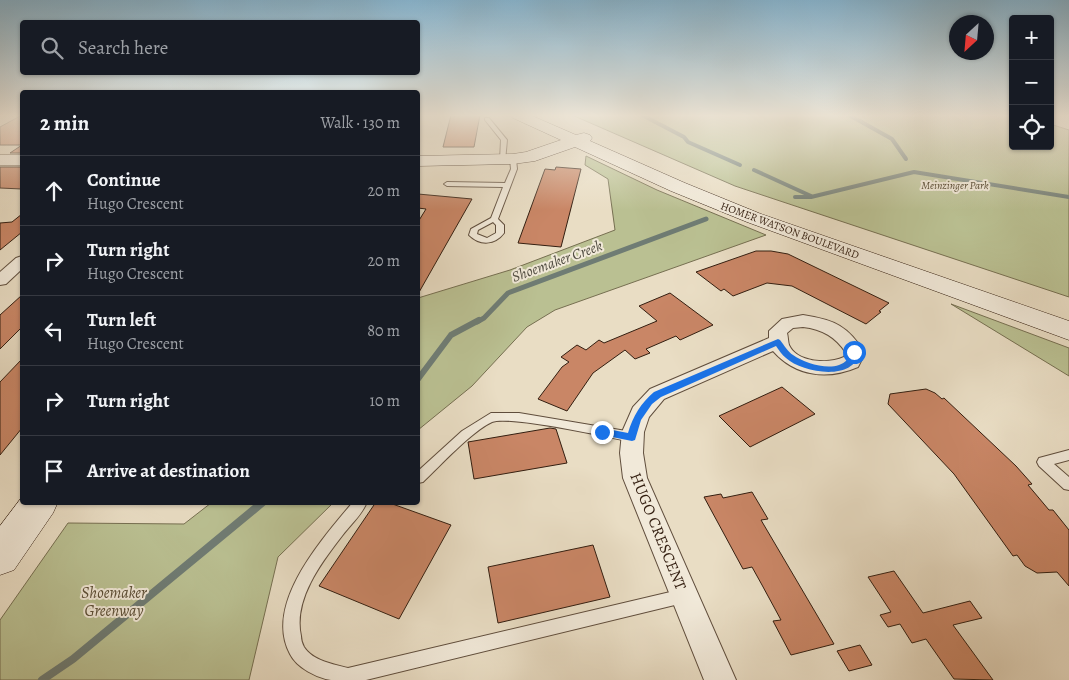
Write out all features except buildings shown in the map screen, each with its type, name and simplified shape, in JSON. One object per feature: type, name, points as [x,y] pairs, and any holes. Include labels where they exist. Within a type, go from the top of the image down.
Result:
[{"type":"main road","points":[[420,161],[508,172],[529,157],[559,147]]},
{"type":"main road","name":"HOMER WATSON BOULEVARD","points":[[602,147],[678,187],[754,218],[1069,331]]},
{"type":"main road","name":"HOMER WATSON BOULEVARD","points":[[609,147],[785,212],[1069,311]]},
{"type":"main road","points":[[0,160],[20,160]]},
{"type":"main road","points":[[0,556],[38,505]]},
{"type":"street","points":[[0,280],[20,263]]},
{"type":"street","name":"HUGO CRESCENT","points":[[720,680],[635,478],[630,447],[636,419],[649,401],[657,394],[778,342]]},
{"type":"lane","points":[[494,219],[508,172],[505,147]]},
{"type":"lane","points":[[447,184],[508,172]]},
{"type":"lane","points":[[420,476],[466,434],[491,417],[519,417],[632,437]]},
{"type":"lane","points":[[1069,455],[1043,462],[1069,485]]},
{"type":"lane","points":[[359,505],[326,546],[308,573],[295,605],[291,626],[296,649],[306,659],[326,671],[348,676],[684,596]]},
{"type":"green space","name":"Meinzinger Park","points":[[645,147],[1009,147],[1009,150],[1054,150],[1054,147],[1069,147],[1069,297],[735,186]]},
{"type":"green space","points":[[586,156],[657,190],[766,235],[555,310],[527,327],[472,386],[420,428],[420,297],[510,270],[615,230],[608,179],[585,165]]},
{"type":"green space","points":[[951,304],[1069,348],[1069,376]]},
{"type":"green space","name":"Shoemaker Greenway","points":[[208,505],[331,505],[278,557],[249,680],[0,680],[0,620],[68,523],[184,524]]},
{"type":"waterway","points":[[699,147],[740,165]]},
{"type":"waterway","points":[[897,147],[906,159]]},
{"type":"waterway","points":[[754,170],[811,196]]},
{"type":"waterway","name":"Shoemaker Creek","points":[[795,197],[811,197],[914,172],[1069,197]]},
{"type":"waterway","name":"Shoemaker Creek","points":[[477,322],[484,318],[508,293],[706,219]]},
{"type":"waterway","name":"Shoemaker Creek","points":[[420,376],[451,335],[479,320]]},
{"type":"waterway","name":"Shoemaker Creek","points":[[42,680],[73,659],[259,505]]},
{"type":"route","points":[[602,432],[632,437],[636,419],[649,401],[657,394],[778,342],[779,346],[789,356],[801,363],[811,367],[826,369],[848,365],[854,358],[854,352]]}]
